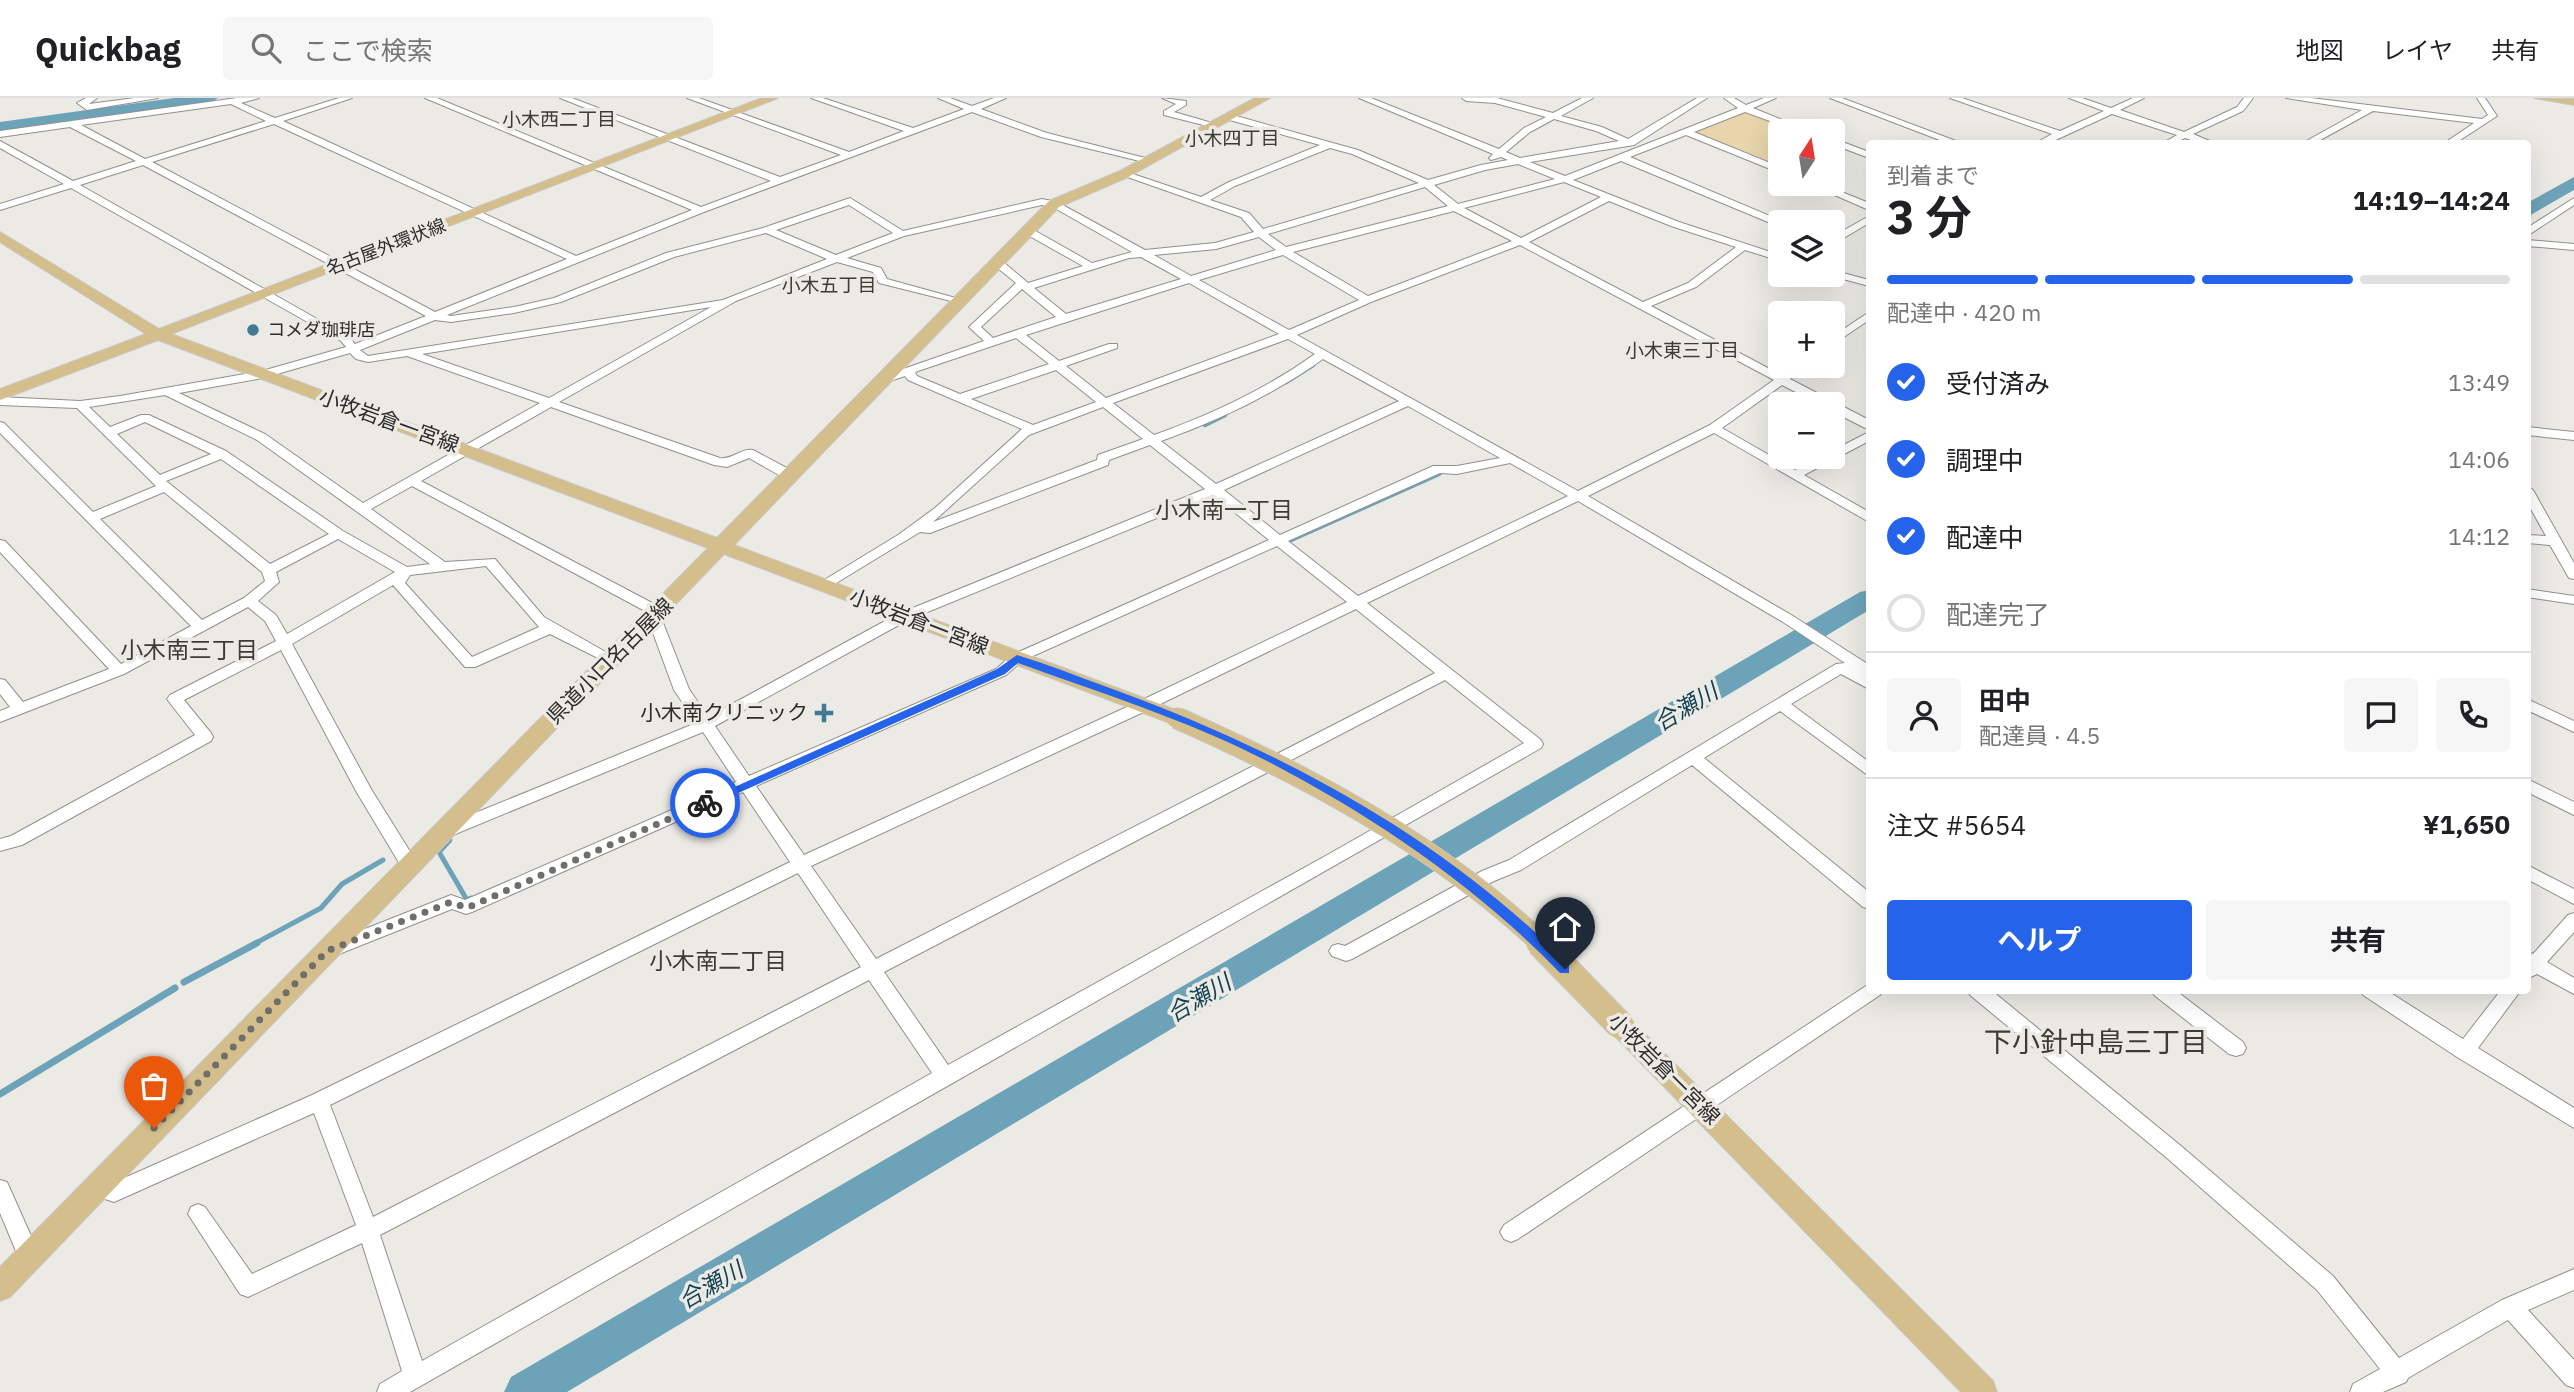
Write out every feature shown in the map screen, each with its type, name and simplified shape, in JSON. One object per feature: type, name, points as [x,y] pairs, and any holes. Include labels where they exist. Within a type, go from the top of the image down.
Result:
[{"type":"main road","name":"名古屋外環状線","points":[[0,396],[772,98]]},
{"type":"main road","name":"県道小口名古屋線","points":[[0,1287],[1054,204],[1124,174],[1264,98]]},
{"type":"main road","points":[[2540,98],[2574,102]]},
{"type":"main road","name":"小牧岩倉一宮線","points":[[0,236],[159,335],[824,585],[903,618],[1145,705],[1267,757],[1370,814],[1451,870],[1528,931],[1982,1392]]},
{"type":"street","points":[[93,98],[81,103],[87,107],[154,98]]},
{"type":"street","points":[[0,134],[254,98]]},
{"type":"street","points":[[0,207],[348,98]]},
{"type":"street","points":[[429,98],[701,210]]},
{"type":"street","points":[[564,98],[780,181]]},
{"type":"street","points":[[691,98],[850,155]]},
{"type":"street","points":[[815,98],[912,131]]},
{"type":"street","points":[[942,98],[1055,138],[1148,160]]},
{"type":"street","points":[[0,401],[80,405],[168,392],[263,374],[354,348],[701,210],[1002,98]]},
{"type":"street","points":[[1166,98],[1183,103],[1167,113],[1222,121],[1355,152],[1426,183],[1457,208],[1805,392]]},
{"type":"street","points":[[1363,98],[1609,197],[1741,248],[1768,255]]},
{"type":"street","points":[[1466,98],[1495,100],[1600,129],[1644,148]]},
{"type":"street","points":[[1484,167],[1527,130],[1589,98]]},
{"type":"street","points":[[992,343],[975,327],[1023,286],[1090,265],[1143,253],[1216,246],[1484,167],[1629,142],[1703,98]]},
{"type":"street","points":[[1728,98],[1744,108],[1773,119]]},
{"type":"street","points":[[887,378],[1064,318],[1284,251],[1566,179],[1772,98]]},
{"type":"street","points":[[1834,98],[1949,140]]},
{"type":"street","points":[[1954,98],[2060,134]]},
{"type":"street","points":[[2073,98],[2201,140]]},
{"type":"street","points":[[2047,140],[2140,98]]},
{"type":"street","points":[[2173,140],[2240,109],[2249,98]]},
{"type":"street","points":[[2290,98],[2484,122]]},
{"type":"street","points":[[2454,140],[2493,116],[2481,98]]},
{"type":"street","points":[[231,101],[578,260]]},
{"type":"street","points":[[2312,140],[2372,108]]},
{"type":"street","points":[[72,124],[437,317],[452,319],[514,310],[557,300],[670,255],[767,230],[850,201],[901,234]]},
{"type":"street","points":[[1684,131],[1768,165]]},
{"type":"street","points":[[0,144],[70,186],[345,339],[360,357],[368,359],[732,299]]},
{"type":"street","points":[[1202,200],[1232,184],[1329,145]]},
{"type":"street","points":[[1845,147],[1866,154]]},
{"type":"street","points":[[1621,156],[1768,219]]},
{"type":"street","points":[[1124,174],[1245,215],[1262,234],[1284,251],[1367,300]]},
{"type":"street","points":[[1844,196],[1866,205]]},
{"type":"street","points":[[824,585],[903,538],[940,511],[1032,429],[1290,334],[1367,300],[1520,242],[1609,197]]},
{"type":"street","points":[[2531,230],[2574,201]]},
{"type":"street","points":[[362,509],[732,299],[901,234],[1042,202],[1054,204],[1578,496],[1788,619],[1866,670]]},
{"type":"street","points":[[1845,234],[1866,221]]},
{"type":"street","points":[[767,230],[834,258],[877,270],[883,281],[959,302]]},
{"type":"street","points":[[1028,231],[1090,265]]},
{"type":"street","points":[[2531,243],[2574,247]]},
{"type":"street","points":[[1642,306],[1692,285],[1741,248]]},
{"type":"street","points":[[998,263],[1064,318]]},
{"type":"street","points":[[1845,277],[1866,282]]},
{"type":"street","points":[[1845,333],[1866,317]]},
{"type":"street","points":[[388,1392],[1535,744],[1018,334]]},
{"type":"street","points":[[961,398],[1113,346]]},
{"type":"street","points":[[406,352],[718,462],[727,463],[749,453],[791,476]]},
{"type":"street","points":[[903,538],[1104,462],[1102,458],[1151,438],[1206,421],[1296,373],[1324,353]]},
{"type":"street","points":[[908,371],[912,378],[1032,429]]},
{"type":"street","points":[[97,1187],[114,1193],[319,1101],[801,864],[1357,604],[1714,428],[1785,378]]},
{"type":"street","points":[[168,392],[261,437],[442,566]]},
{"type":"street","points":[[443,833],[705,725],[903,618],[1214,490],[1409,401]]},
{"type":"street","points":[[0,717],[119,671],[249,601],[272,582],[269,570],[162,483],[80,405]]},
{"type":"street","points":[[1845,413],[1866,423]]},
{"type":"street","points":[[110,432],[145,418],[222,454],[338,534],[405,572]]},
{"type":"street","points":[[1714,428],[1866,516]]},
{"type":"street","points":[[2531,431],[2574,436]]},
{"type":"street","points":[[3,434],[200,627]]},
{"type":"street","points":[[1845,449],[1866,438]]},
{"type":"street","points":[[91,518],[222,454]]},
{"type":"street","points":[[327,951],[451,902],[467,908],[1001,672],[1017,659],[1438,468],[1457,470],[1512,459]]},
{"type":"street","points":[[1795,475],[1806,469]]},
{"type":"street","points":[[412,481],[651,608],[682,690],[944,1076]]},
{"type":"street","points":[[2531,497],[2574,575]]},
{"type":"street","points":[[269,570],[338,534]]},
{"type":"street","points":[[2531,539],[2555,541]]},
{"type":"street","points":[[0,544],[119,671]]},
{"type":"street","points":[[0,845],[16,841],[205,737],[175,699],[285,642],[405,572],[490,562],[539,620],[611,659]]},
{"type":"street","points":[[405,572],[398,583],[470,664],[550,628]]},
{"type":"street","points":[[2531,594],[2574,600]]},
{"type":"street","points":[[249,601],[271,618],[364,791],[410,866]]},
{"type":"street","points":[[1338,951],[1346,954],[1488,876],[1515,865],[1841,667],[1866,682]]},
{"type":"street","points":[[198,1214],[248,1287],[368,1230],[1445,674]]},
{"type":"street","points":[[0,684],[20,709]]},
{"type":"street","points":[[1780,704],[1866,768]]},
{"type":"street","points":[[2531,706],[2574,727]]},
{"type":"street","points":[[1694,758],[1866,900]]},
{"type":"street","points":[[2531,787],[2574,810]]},
{"type":"street","points":[[2531,873],[2574,897]]},
{"type":"street","points":[[2531,963],[2574,920]]},
{"type":"street","points":[[2531,966],[2574,987]]},
{"type":"street","points":[[1511,1232],[1867,994]]},
{"type":"street","points":[[1982,994],[2174,1152],[2325,1283],[2398,1374]]},
{"type":"street","points":[[2166,994],[2236,1048]]},
{"type":"street","points":[[2376,994],[2574,1119]]},
{"type":"street","points":[[2464,1051],[2509,994]]},
{"type":"street","points":[[319,1101],[368,1230],[415,1376]]},
{"type":"street","points":[[0,1189],[29,1256]]},
{"type":"street","points":[[2361,1392],[2398,1374],[2510,1307],[2574,1279]]},
{"type":"street","points":[[2510,1307],[2574,1377]]},
{"type":"shaded area","points":[[1745,112],[1768,120],[1768,161],[1693,131]]},
{"type":"waterway","points":[[0,127],[210,98]]},
{"type":"waterway","name":"合瀬川","points":[[2531,209],[2574,182]]},
{"type":"waterway","points":[[1286,382],[1313,365]]},
{"type":"waterway","points":[[1205,425],[1225,415]]},
{"type":"waterway","points":[[1291,540],[1439,474]]},
{"type":"waterway","name":"合瀬川","points":[[526,1392],[1866,600]]},
{"type":"waterway","points":[[450,840],[439,852],[467,900],[471,898]]},
{"type":"waterway","points":[[254,944],[321,908],[342,884],[383,860]]},
{"type":"waterway","points":[[184,982],[257,943]]},
{"type":"waterway","points":[[0,1094],[175,988]]},
{"type":"way so far","points":[[154,1128],[327,951],[384,931],[451,902],[467,908],[705,803]]},
{"type":"place","name":"コメダ珈琲店","points":[[253,330]]},
{"type":"place","name":"小木南クリニック","points":[[824,713]]},
{"type":"district","name":"小木西二丁目","points":[[559,119]]},
{"type":"district","name":"小木四丁目","points":[[1232,138]]},
{"type":"district","name":"小木五丁目","points":[[829,285]]},
{"type":"district","name":"小木東三丁目","points":[[1682,350]]},
{"type":"district","name":"小木南一丁目","points":[[1224,510]]},
{"type":"district","name":"小木南三丁目","points":[[189,650]]},
{"type":"district","name":"小木南二丁目","points":[[718,961]]},
{"type":"district","name":"下小針中島三丁目","points":[[2096,1042]]},
{"type":"route","points":[[705,803],[1001,672],[1017,659],[1145,705],[1267,757],[1370,814],[1451,870],[1528,931],[1565,969]]}]
